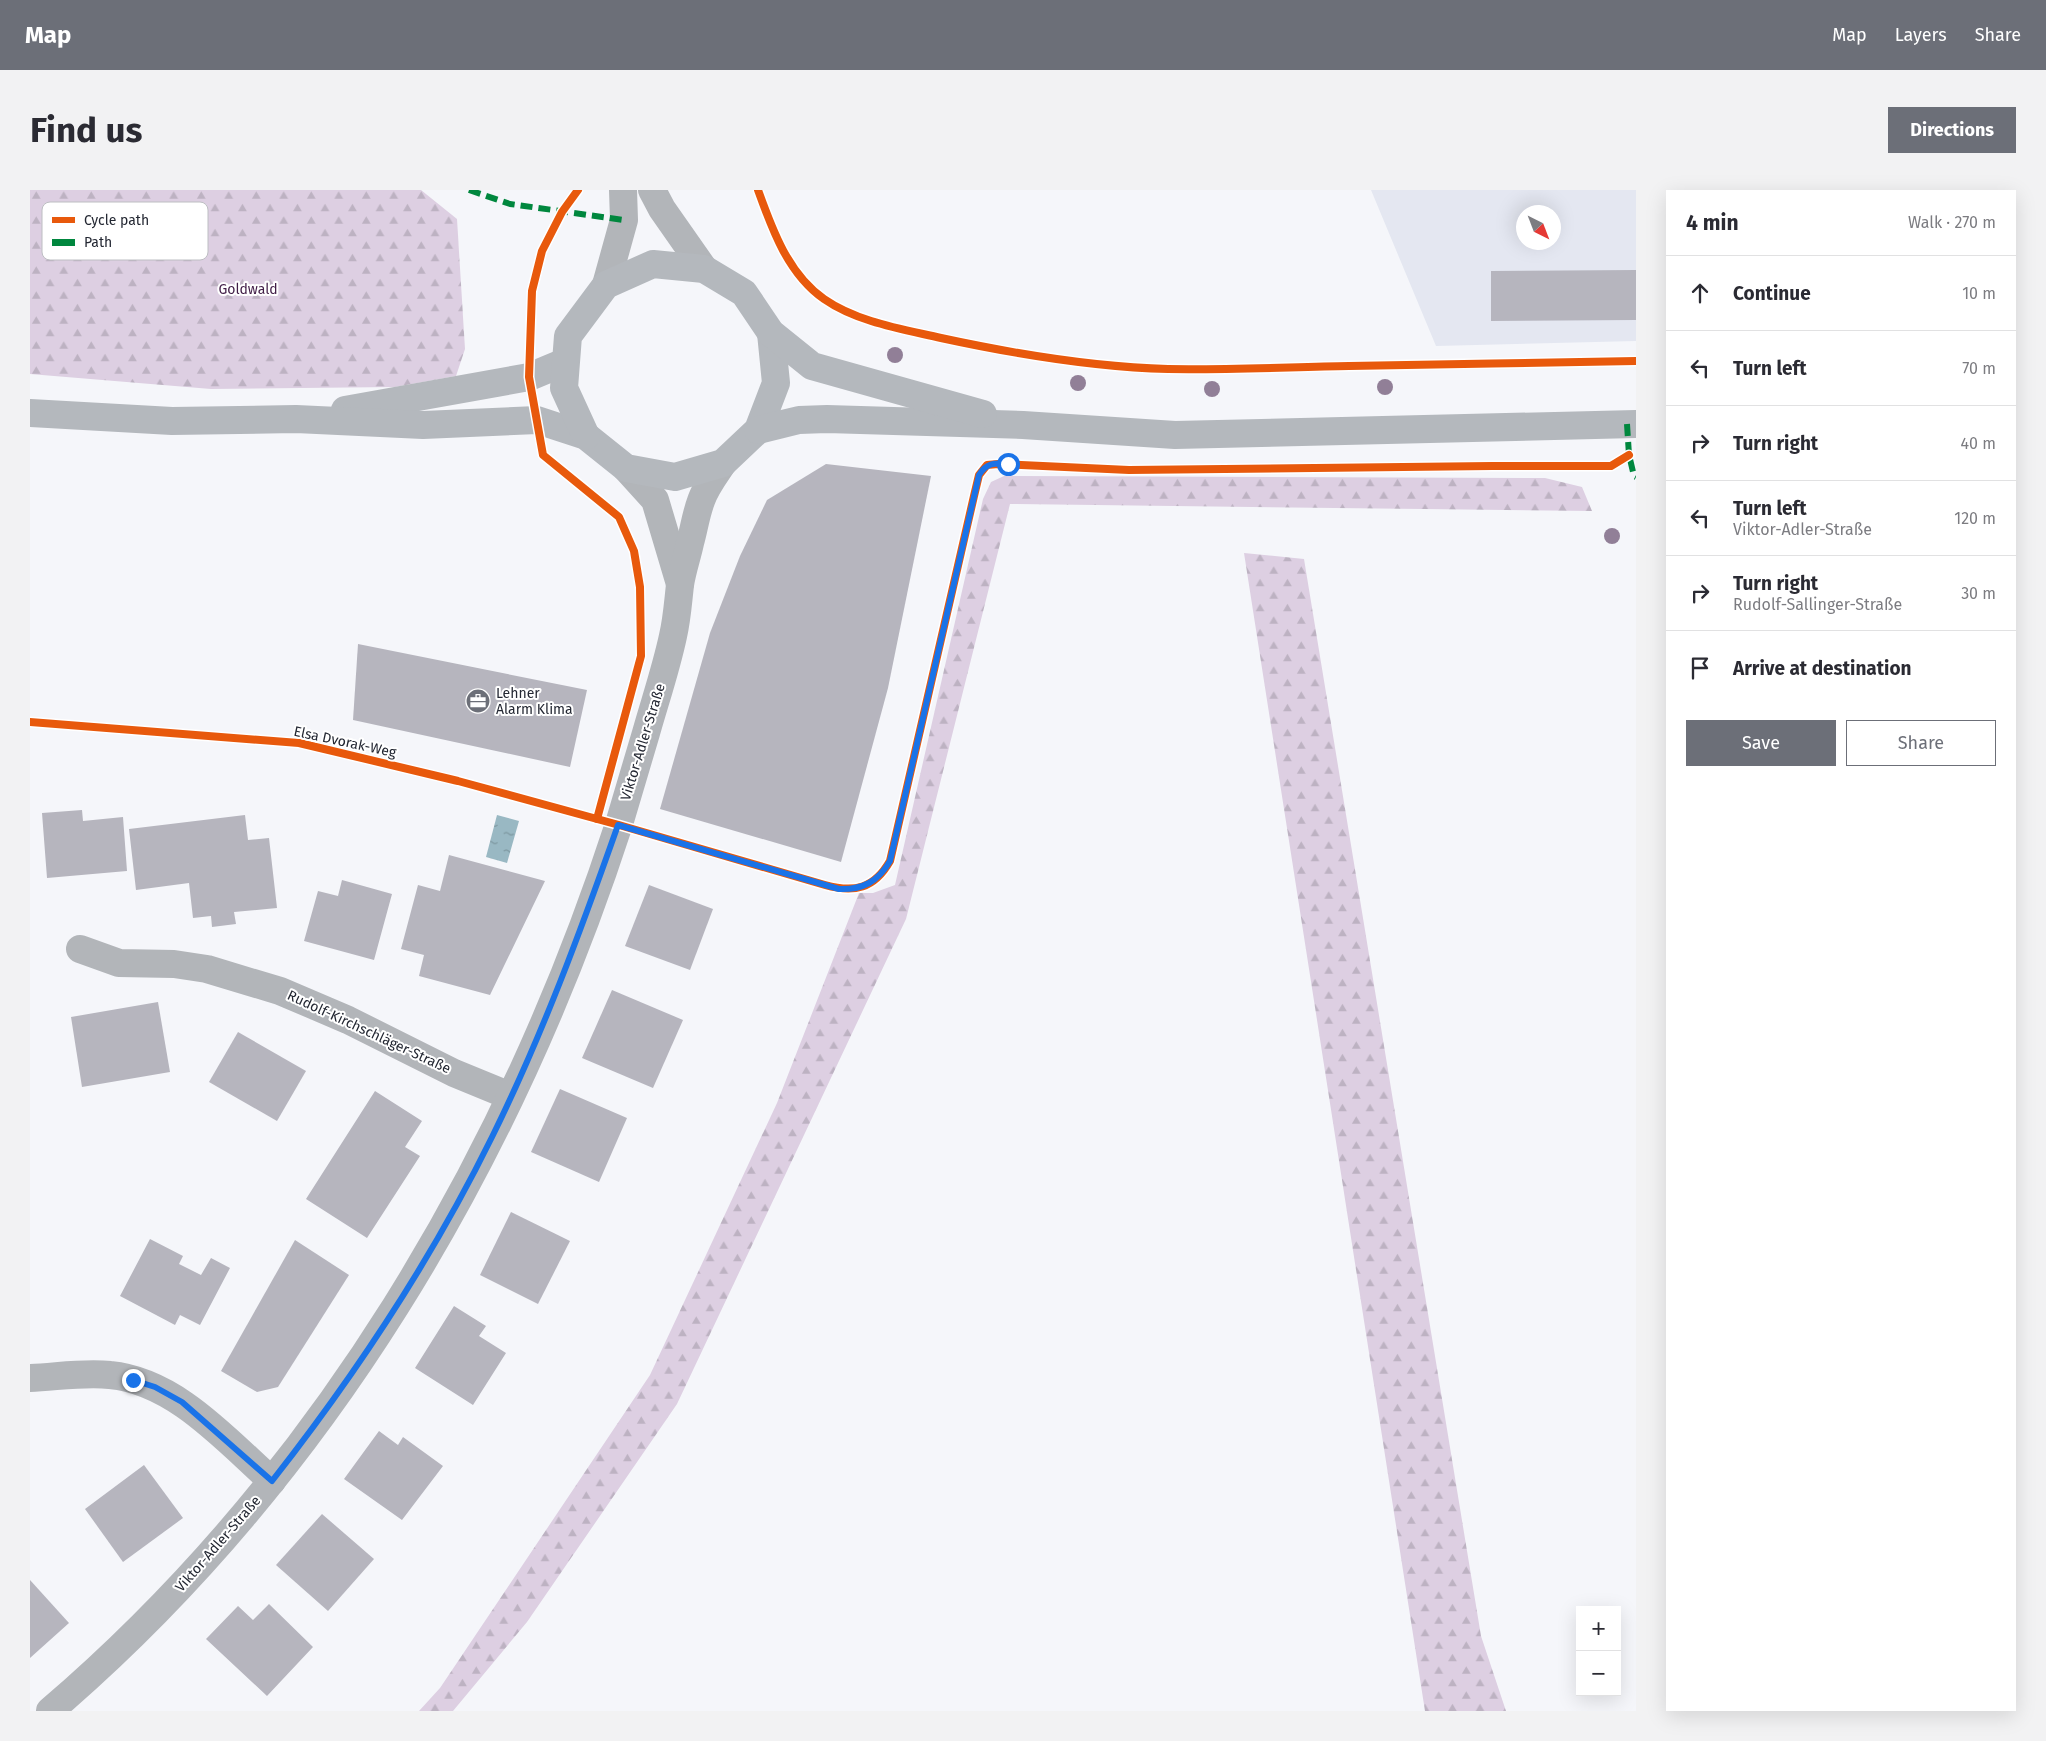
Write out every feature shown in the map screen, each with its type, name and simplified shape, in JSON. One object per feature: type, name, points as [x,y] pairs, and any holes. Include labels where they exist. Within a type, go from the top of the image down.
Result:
[{"type":"main road","points":[[586,436],[564,388],[568,336],[606,284],[653,264],[704,269],[744,293],[770,333],[812,366],[1023,425]]},
{"type":"main road","points":[[30,413],[172,421],[296,419],[423,425],[537,420],[586,436],[626,468],[675,477],[723,463],[758,430],[776,383],[770,333]]},
{"type":"main road","points":[[296,419],[529,377],[566,362]]},
{"type":"main road","points":[[758,430],[799,420],[1023,425],[1174,435],[1636,424]]},
{"type":"street","points":[[606,284],[624,220],[623,190]]},
{"type":"street","points":[[652,190],[662,209],[704,269]]},
{"type":"street","name":"Viktor-Adler-Straße","points":[[50,1711],[105,1663],[174,1594],[237,1525],[316,1424],[389,1317],[461,1196],[493,1135],[547,1014],[582,928],[618,825],[668,660],[676,620],[680,585],[702,498],[723,463]]},
{"type":"street","name":"Viktor-Adler-Straße","points":[[626,468],[655,500],[680,585]]},
{"type":"street","name":"Rudolf-Kirchschläger-Straße","points":[[80,949],[119,963],[174,964],[207,969],[280,991],[348,1020],[454,1072],[510,1096]]},
{"type":"street","points":[[30,1378],[110,1375],[155,1387],[182,1402],[200,1416],[272,1481]]},
{"type":"shaded area","points":[[1371,190],[1636,190],[1636,341],[1436,346]]},
{"type":"green space","name":"Goldwald","points":[[30,190],[421,190],[457,219],[465,349],[456,376],[395,387],[211,389],[30,374]]},
{"type":"green space","points":[[1004,476],[1545,478],[1582,487],[1592,511],[1010,504],[906,919],[677,1404],[527,1622],[453,1711],[419,1711],[440,1688],[650,1375],[777,1103],[859,893],[873,893],[895,885],[983,499],[991,482]]},
{"type":"green space","points":[[1244,553],[1304,559],[1481,1636],[1506,1711],[1425,1711]]},
{"type":"water","points":[[497,815],[519,821],[507,863],[486,857]]},
{"type":"building","points":[[1636,270],[1636,320],[1491,321],[1491,271]]},
{"type":"building","points":[[826,464],[931,476],[888,688],[841,862],[660,809],[710,633],[740,556],[767,500]]},
{"type":"building","points":[[358,644],[587,690],[570,767],[353,720]]},
{"type":"building","points":[[82,810],[83,821],[123,817],[127,871],[47,878],[42,813]]},
{"type":"building","points":[[245,815],[248,840],[269,838],[277,908],[234,912],[236,924],[212,927],[211,916],[193,918],[189,883],[136,890],[129,829]]},
{"type":"building","points":[[449,855],[545,881],[490,995],[419,976],[424,955],[401,949],[418,885],[440,891]]},
{"type":"building","points":[[342,880],[392,894],[374,960],[304,941],[318,891],[338,896]]},
{"type":"building","points":[[649,885],[713,909],[690,970],[625,946]]},
{"type":"building","points":[[612,990],[683,1020],[653,1088],[582,1058]]},
{"type":"building","points":[[158,1002],[170,1072],[82,1087],[71,1017]]},
{"type":"building","points":[[238,1032],[306,1071],[277,1121],[209,1082]]},
{"type":"building","points":[[560,1089],[627,1118],[599,1182],[531,1152]]},
{"type":"building","points":[[375,1091],[422,1121],[405,1147],[420,1156],[367,1238],[306,1199]]},
{"type":"building","points":[[511,1212],[570,1241],[538,1304],[480,1275]]},
{"type":"building","points":[[150,1239],[183,1256],[179,1264],[201,1275],[211,1258],[230,1268],[200,1325],[180,1315],[175,1325],[120,1296]]},
{"type":"building","points":[[295,1240],[349,1275],[278,1387],[257,1392],[221,1371]]},
{"type":"building","points":[[454,1306],[486,1326],[479,1336],[506,1353],[473,1405],[415,1368]]},
{"type":"building","points":[[379,1431],[398,1445],[403,1437],[443,1466],[402,1520],[344,1479]]},
{"type":"building","points":[[144,1465],[183,1518],[123,1562],[85,1509]]},
{"type":"building","points":[[322,1514],[374,1559],[328,1611],[276,1565]]},
{"type":"building","points":[[30,1580],[69,1623],[30,1658]]},
{"type":"building","points":[[269,1604],[313,1647],[267,1696],[206,1639],[238,1606],[253,1620]]},
{"type":"marked path","points":[[469,190],[510,204],[624,220]]},
{"type":"marked path","points":[[1627,424],[1629,455],[1634,476],[1636,477]]},
{"type":"cycle path","points":[[578,190],[562,212],[542,251],[532,291],[529,377],[543,455],[619,517],[634,551],[640,587],[641,656],[597,819]]},
{"type":"cycle path","points":[[758,190],[769,220],[791,264],[811,289],[824,299],[851,314],[880,324],[997,349],[1082,363],[1168,369],[1636,361]]},
{"type":"cycle path","name":"Elsa Dvorak-Weg","points":[[30,722],[299,743],[458,781],[619,825],[825,885],[845,889],[854,888],[870,883],[877,878],[890,861],[979,475],[987,465],[1129,470],[1611,466],[1629,455]]},
{"type":"place","name":"Lehner Alarm Klima","points":[[478,701]]},
{"type":"route","points":[[133,1380],[155,1387],[182,1402],[272,1481],[316,1424],[374,1341],[476,1169],[547,1014],[582,928],[618,825],[839,889],[852,890],[865,886],[883,872],[890,861],[979,475],[987,465],[1008,464]]}]
